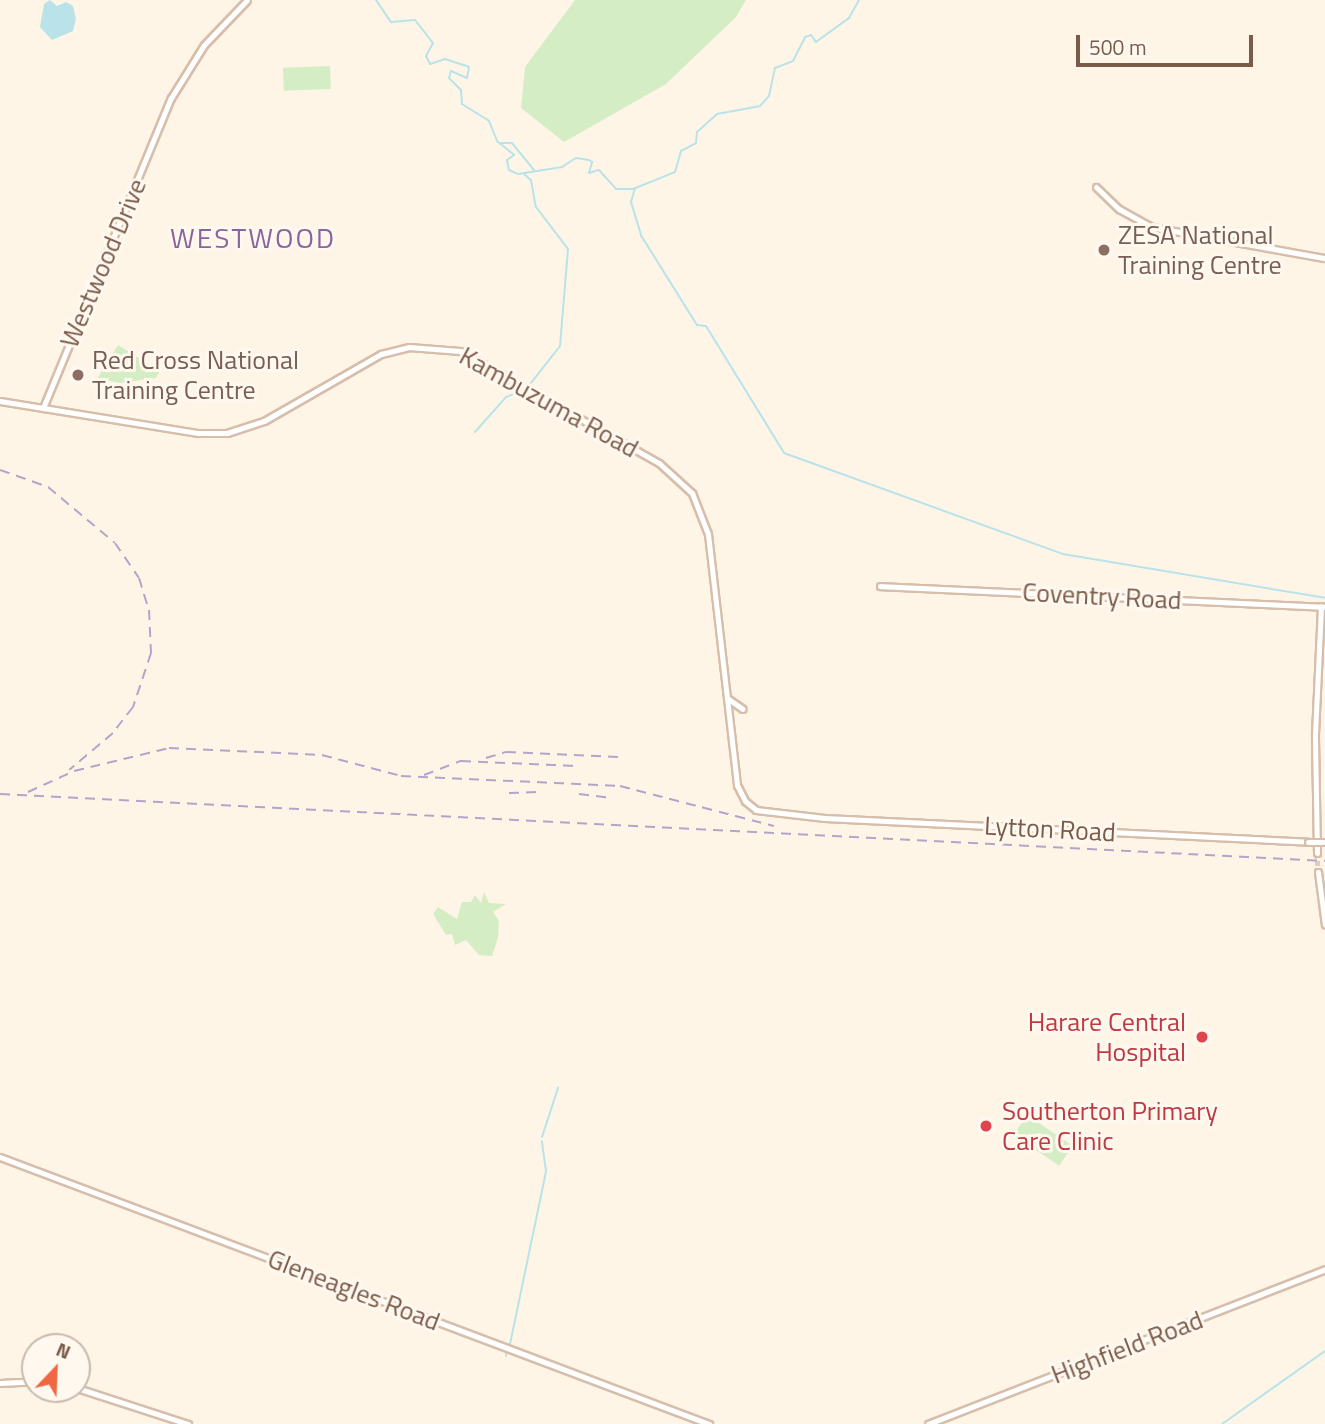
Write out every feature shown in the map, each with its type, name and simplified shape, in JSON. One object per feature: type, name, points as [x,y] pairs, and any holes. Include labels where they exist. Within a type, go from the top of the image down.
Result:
[{"type":"street","name":"Westwood Drive","points":[[43,408],[162,118],[204,45],[247,0]]},
{"type":"street","points":[[1096,187],[1107,201],[1152,227],[1325,258]]},
{"type":"street","name":"Kambuzuma Road","points":[[0,401],[198,433],[228,433],[264,421],[381,354],[409,347],[460,351],[659,463],[683,482],[705,519],[728,718]]},
{"type":"street","name":"Coventry Road","points":[[880,586],[1323,607]]},
{"type":"street","points":[[1317,853],[1315,734],[1323,607]]},
{"type":"street","name":"Kambuzuma Road","points":[[716,611],[740,795],[756,810],[775,815]]},
{"type":"street","points":[[727,698],[743,709]]},
{"type":"street","name":"Lytton Road","points":[[775,815],[1324,843]]},
{"type":"street","points":[[1318,872],[1325,925]]},
{"type":"street","name":"Gleneagles Road","points":[[0,1157],[709,1424]]},
{"type":"street","name":"Highfield Road","points":[[928,1424],[1325,1269]]},
{"type":"street","points":[[0,1382],[21,1381]]},
{"type":"street","points":[[91,1393],[188,1424]]},
{"type":"green space","points":[[575,0],[746,0],[736,17],[666,84],[564,142],[521,108],[525,67]]},
{"type":"green space","points":[[330,66],[331,89],[284,91],[283,68]]},
{"type":"green space","points":[[118,345],[160,371],[156,378],[121,383],[97,379]]},
{"type":"green space","points":[[484,892],[489,903],[506,904],[493,912],[499,921],[498,938],[492,956],[479,955],[466,940],[455,945],[452,934],[446,935],[433,914],[438,907],[457,919],[462,902],[471,902],[475,895],[481,903]]},
{"type":"green space","points":[[1027,1115],[1073,1146],[1059,1166],[1014,1135]]},
{"type":"water","points":[[50,0],[57,6],[66,2],[73,6],[76,19],[73,31],[52,40],[40,27],[44,4]]},
{"type":"waterway","points":[[376,0],[391,22],[415,20],[433,43],[426,56],[430,64],[445,59],[469,67],[467,78],[451,71],[449,78],[461,90],[462,104],[489,121],[497,141],[514,155],[507,160],[509,170],[518,174],[562,167],[576,158],[589,160],[592,162],[589,173],[599,170],[616,189],[633,189],[675,172],[681,151],[696,143],[697,132],[717,114],[760,106],[769,96],[775,68],[793,61],[805,37],[811,35],[816,42],[849,18],[859,0]]},
{"type":"waterway","points":[[501,143],[512,143],[534,170]]},
{"type":"waterway","points":[[524,174],[531,180],[536,207],[568,249],[560,346],[531,383]]},
{"type":"waterway","points":[[635,188],[631,202],[642,237],[697,325],[706,326],[784,453],[1063,554],[1325,598]]},
{"type":"waterway","points":[[475,432],[506,397],[524,390]]},
{"type":"waterway","points":[[542,1137],[558,1088]]},
{"type":"waterway","points":[[510,1344],[546,1171],[542,1141]]},
{"type":"waterway","points":[[506,1356],[507,1351]]},
{"type":"waterway","points":[[1222,1424],[1325,1351]]},
{"type":"tunnel","points":[[1317,853],[1318,872]]},
{"type":"railway","points":[[0,470],[48,487],[115,543],[139,578],[149,610],[151,653],[133,707],[113,733],[69,770]]},
{"type":"railway","points":[[28,792],[74,771],[169,748],[322,755],[401,776],[620,786],[774,826]]},
{"type":"railway","points":[[486,758],[506,752],[618,757]]},
{"type":"railway","points":[[424,775],[461,761],[576,766]]},
{"type":"railway","points":[[509,793],[537,792]]},
{"type":"railway","points":[[0,794],[1325,861]]},
{"type":"railway","points":[[579,794],[610,798]]},
{"type":"place","name":"ZESA National Training Centre","points":[[1104,250]]},
{"type":"place","name":"Red Cross National Training Centre","points":[[78,375]]},
{"type":"place","name":"Harare Central Hospital","points":[[1202,1037]]},
{"type":"place","name":"Southerton Primary Care Clinic","points":[[986,1126]]},
{"type":"district","name":"WESTWOOD","points":[[253,238]]}]
